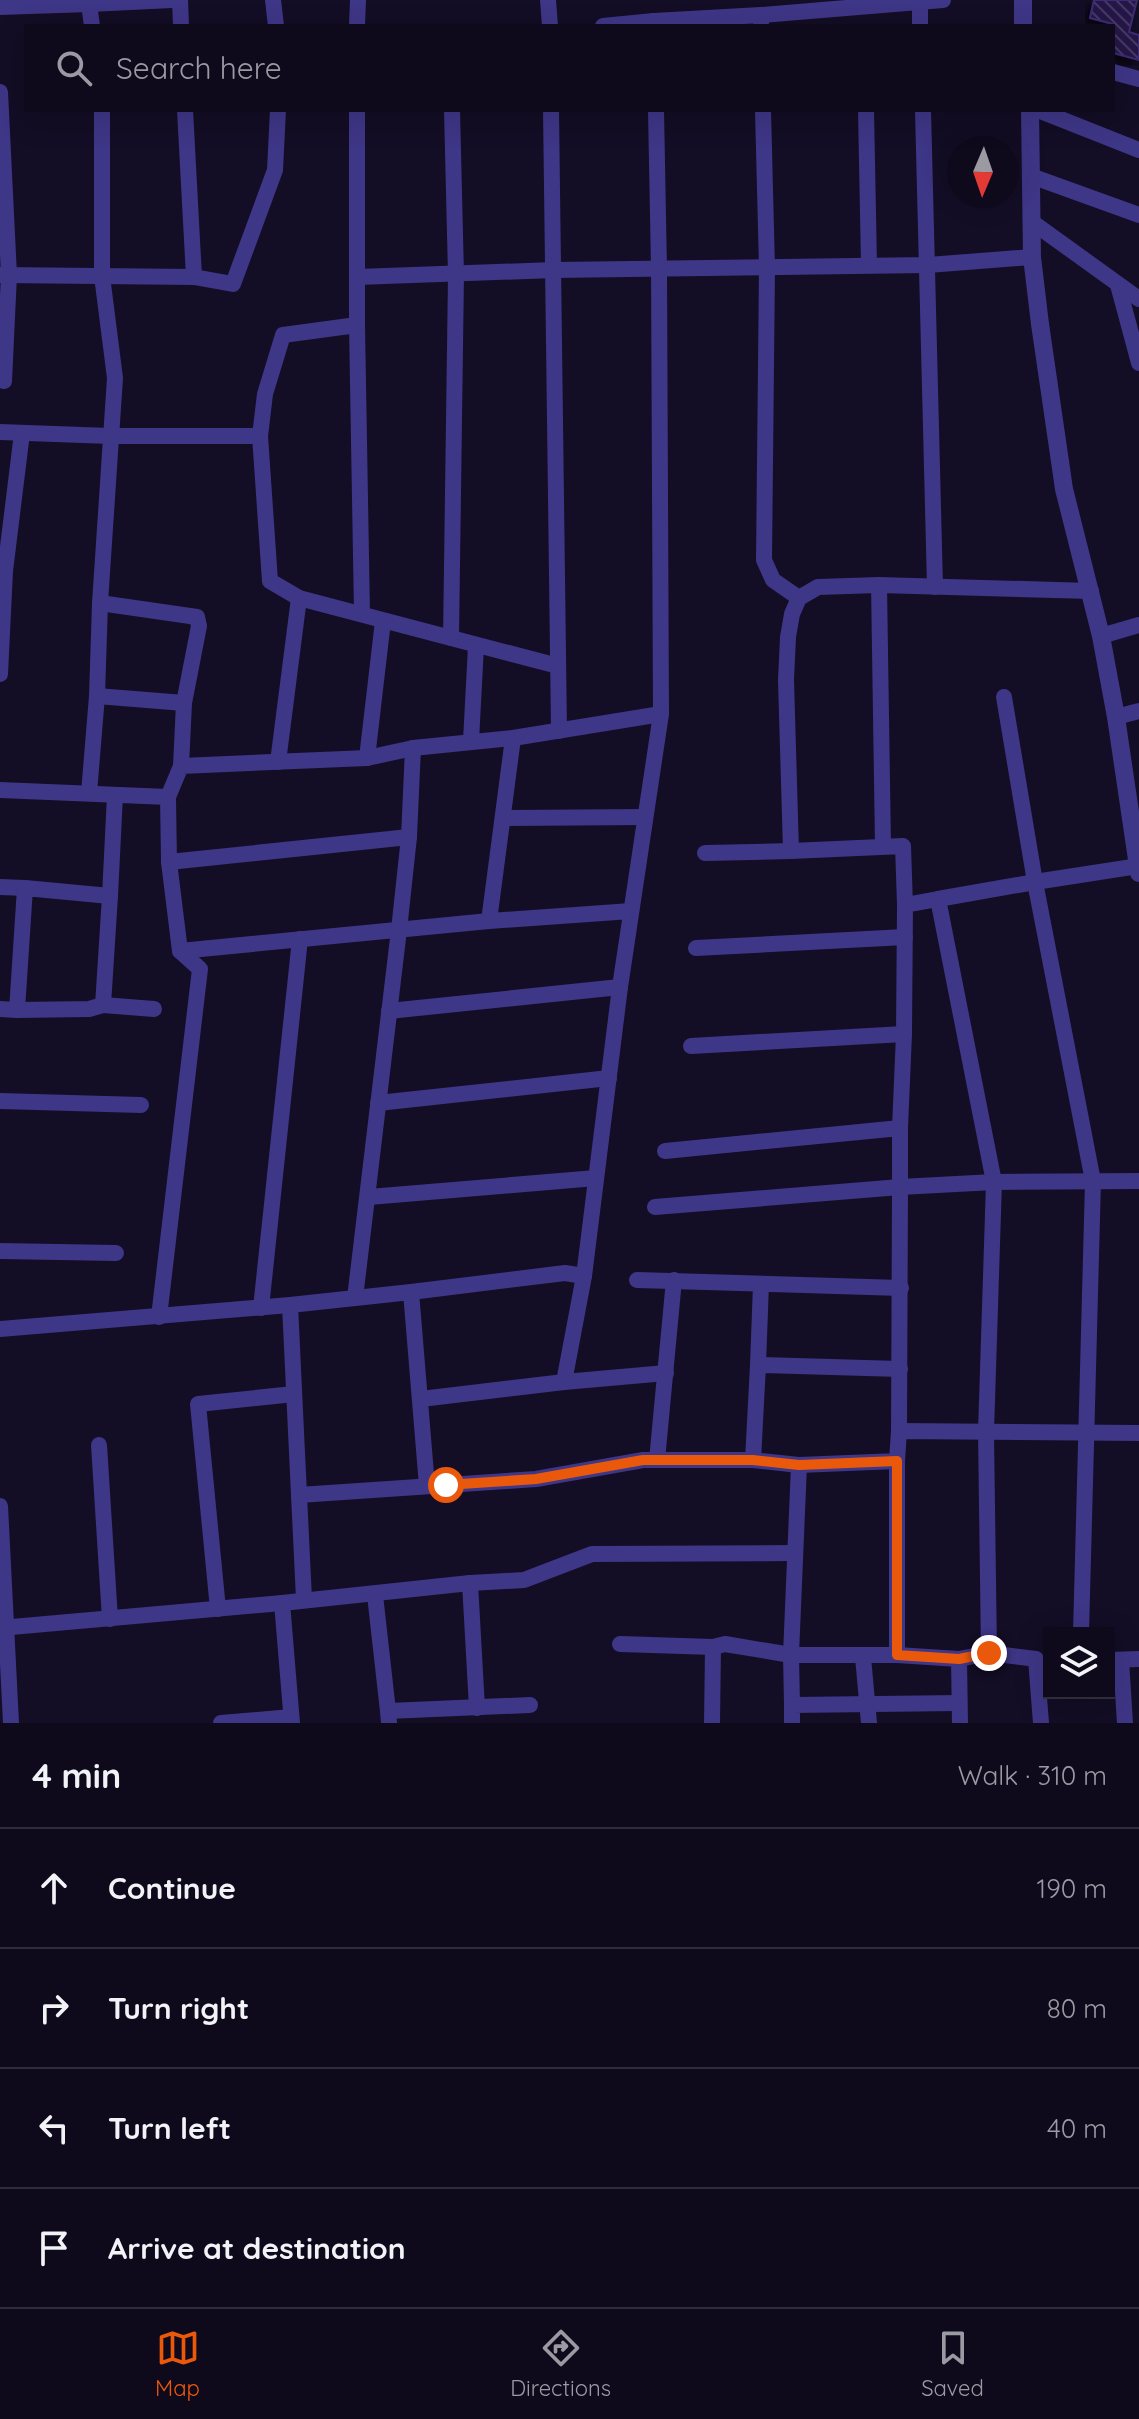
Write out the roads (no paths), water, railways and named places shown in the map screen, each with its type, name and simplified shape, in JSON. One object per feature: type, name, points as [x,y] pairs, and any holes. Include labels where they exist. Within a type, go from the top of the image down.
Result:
[{"type":"street","points":[[0,7],[172,0]]},
{"type":"street","points":[[180,0],[181,24]]},
{"type":"street","points":[[273,0],[276,24]]},
{"type":"street","points":[[357,24],[358,0]]},
{"type":"street","points":[[548,0],[550,24]]},
{"type":"street","points":[[1023,0],[1023,24]]},
{"type":"street","points":[[89,2],[92,24]]},
{"type":"street","points":[[654,23],[761,21],[932,2]]},
{"type":"street","points":[[921,24],[932,2]]},
{"type":"street","points":[[1115,73],[1139,79]]},
{"type":"street","points":[[0,92],[5,275],[4,381]]},
{"type":"street","points":[[89,793],[115,378],[102,276],[102,112]]},
{"type":"street","points":[[185,112],[194,277]]},
{"type":"street","points":[[5,275],[194,277],[233,284],[275,170],[278,112]]},
{"type":"street","points":[[357,112],[362,614]]},
{"type":"street","points":[[451,638],[456,275],[452,112]]},
{"type":"street","points":[[551,112],[559,731]]},
{"type":"street","points":[[564,1382],[584,1276],[620,987],[661,714],[656,112]]},
{"type":"street","points":[[763,112],[767,268],[764,560],[773,580],[799,598]]},
{"type":"street","points":[[866,112],[869,265]]},
{"type":"street","points":[[923,112],[935,587]]},
{"type":"street","points":[[905,905],[1035,882],[1138,869],[1101,636],[1064,489],[1032,257],[1030,112]]},
{"type":"street","points":[[1043,112],[1139,150]]},
{"type":"street","points":[[1031,176],[1139,215]]},
{"type":"street","points":[[1032,222],[1139,299]]},
{"type":"street","points":[[357,277],[554,270],[928,265],[1032,257]]},
{"type":"street","points":[[1118,285],[1139,363]]},
{"type":"street","points":[[357,325],[283,335],[265,394],[260,436],[270,581],[299,598],[558,666]]},
{"type":"street","points":[[0,432],[260,436]]},
{"type":"street","points":[[0,674],[5,571],[22,433]]},
{"type":"street","points":[[791,851],[786,680],[788,637],[799,598],[818,587],[879,585],[1091,591]]},
{"type":"street","points":[[879,585],[883,846]]},
{"type":"street","points":[[278,762],[299,598]]},
{"type":"street","points":[[100,603],[197,617],[199,626],[184,703],[181,766],[168,797],[169,862],[180,951],[200,969],[159,1317]]},
{"type":"street","points":[[367,758],[383,621]]},
{"type":"street","points":[[1101,636],[1139,625]]},
{"type":"street","points":[[471,741],[476,646]]},
{"type":"street","points":[[97,696],[184,703]]},
{"type":"street","points":[[1004,697],[1035,882],[1093,1181],[1081,1627]]},
{"type":"street","points":[[1116,717],[1139,711]]},
{"type":"street","points":[[181,766],[367,758],[413,748],[513,738],[661,714]]},
{"type":"street","points":[[489,921],[513,738]]},
{"type":"street","points":[[355,1298],[409,837],[413,748]]},
{"type":"street","points":[[0,790],[168,797]]},
{"type":"street","points":[[103,1005],[115,795]]},
{"type":"street","points":[[503,818],[645,817]]},
{"type":"street","points":[[169,862],[409,837]]},
{"type":"street","points":[[705,853],[903,846],[905,937],[900,1128],[897,1655]]},
{"type":"street","points":[[0,887],[110,896]]},
{"type":"street","points":[[17,1010],[25,888]]},
{"type":"street","points":[[938,899],[994,1182],[986,1432],[989,1653]]},
{"type":"street","points":[[180,951],[489,921],[631,911]]},
{"type":"street","points":[[696,948],[905,937]]},
{"type":"street","points":[[261,1308],[300,939]]},
{"type":"street","points":[[389,1011],[620,987]]},
{"type":"street","points":[[0,1009],[89,1009],[103,1005],[154,1009]]},
{"type":"street","points":[[691,1046],[904,1034]]},
{"type":"street","points":[[378,1103],[609,1078]]},
{"type":"street","points":[[0,1101],[141,1105]]},
{"type":"street","points":[[665,1151],[900,1128]]},
{"type":"street","points":[[369,1197],[596,1178]]},
{"type":"street","points":[[655,1207],[900,1187],[994,1182],[1139,1181]]},
{"type":"street","points":[[0,1251],[116,1253]]},
{"type":"street","points":[[0,1329],[261,1308],[565,1273],[584,1276]]},
{"type":"street","points":[[637,1280],[901,1288]]},
{"type":"street","points":[[657,1460],[674,1280]]},
{"type":"street","points":[[753,1460],[761,1284]]},
{"type":"street","points":[[411,1292],[427,1486]]},
{"type":"street","points":[[290,1305],[304,1599]]},
{"type":"street","points":[[758,1365],[900,1369]]},
{"type":"street","points":[[421,1399],[666,1373]]},
{"type":"street","points":[[218,1609],[198,1404],[294,1394]]},
{"type":"street","points":[[899,1431],[1139,1433]]},
{"type":"street","points":[[99,1445],[110,1619]]},
{"type":"street","points":[[299,1495],[536,1479],[643,1460],[753,1460],[799,1465],[897,1461]]},
{"type":"street","points":[[792,1723],[791,1655],[799,1465]]},
{"type":"street","points":[[0,1506],[3,1628],[11,1723]]},
{"type":"street","points":[[3,1628],[524,1580],[592,1554],[795,1553]]},
{"type":"street","points":[[470,1583],[477,1708]]},
{"type":"street","points":[[375,1595],[389,1717],[530,1705]]},
{"type":"street","points":[[221,1723],[291,1720],[282,1603]]},
{"type":"street","points":[[620,1644],[713,1647],[725,1644],[791,1655],[897,1655],[959,1659],[989,1653],[1043,1659],[1041,1723]]},
{"type":"street","points":[[712,1723],[713,1647]]},
{"type":"street","points":[[863,1657],[869,1723]]},
{"type":"street","points":[[959,1659],[960,1723]]},
{"type":"street","points":[[1125,1723],[1115,1660],[1139,1659]]},
{"type":"street","points":[[792,1705],[959,1703]]}]
